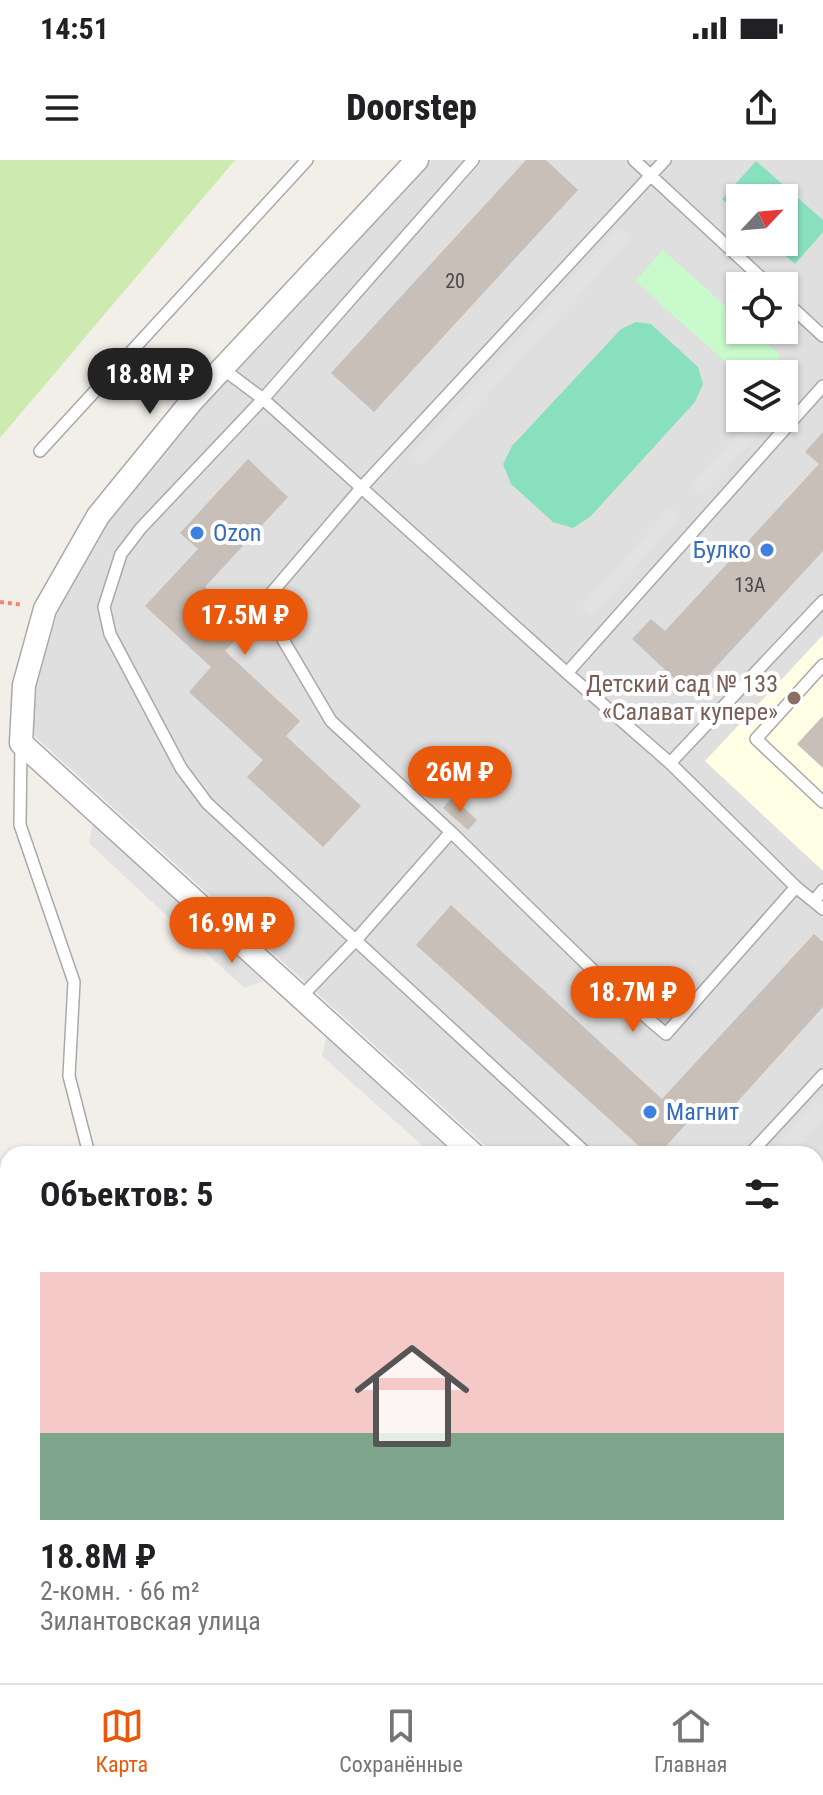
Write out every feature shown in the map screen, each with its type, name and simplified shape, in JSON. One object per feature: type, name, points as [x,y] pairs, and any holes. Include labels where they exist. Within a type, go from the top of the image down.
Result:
[{"type":"street","points":[[417,160],[191,402],[98,516],[45,609],[24,685],[21,743],[464,1146]]},
{"type":"lane","points":[[40,451],[307,160]]},
{"type":"lane","points":[[473,160],[263,399],[141,528],[121,554],[104,607],[110,634],[181,768],[207,803],[578,1146]]},
{"type":"lane","points":[[634,160],[755,272]]},
{"type":"lane","points":[[665,160],[362,487],[262,604],[331,721],[605,982],[666,1034],[796,887]]},
{"type":"lane","points":[[798,313],[823,336]]},
{"type":"lane","points":[[223,369],[263,399],[670,763],[818,905],[823,890]]},
{"type":"lane","points":[[567,673],[823,386]]},
{"type":"lane","points":[[670,763],[823,601]]},
{"type":"lane","points":[[823,665],[756,739],[823,802]]},
{"type":"lane","points":[[21,743],[20,825],[74,982],[69,1076],[87,1146]]},
{"type":"lane","points":[[301,997],[451,832]]},
{"type":"lane","points":[[757,1146],[823,1075]]},
{"type":"shaded area","points":[[425,160],[823,160],[823,1146],[485,1146],[30,732],[37,679],[61,601],[97,533],[175,431]]},
{"type":"shaded area","points":[[620,226],[633,237],[423,466],[411,456]]},
{"type":"shaded area","points":[[740,432],[762,432],[701,496],[689,486]]},
{"type":"shaded area","points":[[670,508],[681,517],[591,617],[580,608]]},
{"type":"shaded area","name":"Детский сад № 133 «Салават купере»","points":[[823,635],[823,871],[705,761]]},
{"type":"shaded area","points":[[93,823],[264,981],[244,988],[89,843]]},
{"type":"shaded area","points":[[327,1035],[449,1146],[423,1146],[322,1056]]},
{"type":"shaded area","points":[[816,1100],[823,1106],[823,1119],[799,1146],[776,1146]]},
{"type":"green space","points":[[0,160],[235,160],[0,438]]},
{"type":"green space","points":[[756,161],[782,184],[735,184]]},
{"type":"green space","points":[[798,198],[823,220],[823,232],[795,264],[786,256],[798,256]]},
{"type":"green space","points":[[663,250],[726,306],[726,344],[768,344],[781,356],[778,360],[726,360],[726,362],[635,281]]},
{"type":"green space","points":[[636,322],[651,324],[698,367],[703,384],[695,402],[590,517],[573,528],[553,522],[511,484],[503,464],[512,446],[621,329]]},
{"type":"building","points":[[526,160],[546,160],[578,190],[374,412],[331,373]]},
{"type":"building","points":[[823,432],[823,551],[691,694],[632,639],[651,619],[665,631],[819,464],[805,452]]},
{"type":"building","points":[[248,459],[288,497],[205,587],[248,626],[225,651],[300,721],[286,736],[361,806],[323,847],[247,777],[263,760],[189,692],[211,667],[145,606],[198,549],[180,533]]},
{"type":"building","points":[[823,716],[823,768],[797,744]]},
{"type":"building","points":[[452,797],[477,820],[468,830],[443,808]]},
{"type":"building","points":[[451,905],[662,1099],[814,934],[823,942],[823,1007],[721,1120],[704,1104],[666,1146],[639,1146],[416,945]]},
{"type":"place","name":"Ozon","points":[[197,533]]},
{"type":"place","name":"Булко","points":[[767,550]]},
{"type":"place","name":"Детский сад № 133 «Салават купере»","points":[[794,698]]},
{"type":"place","name":"Магнит","points":[[650,1112]]}]
